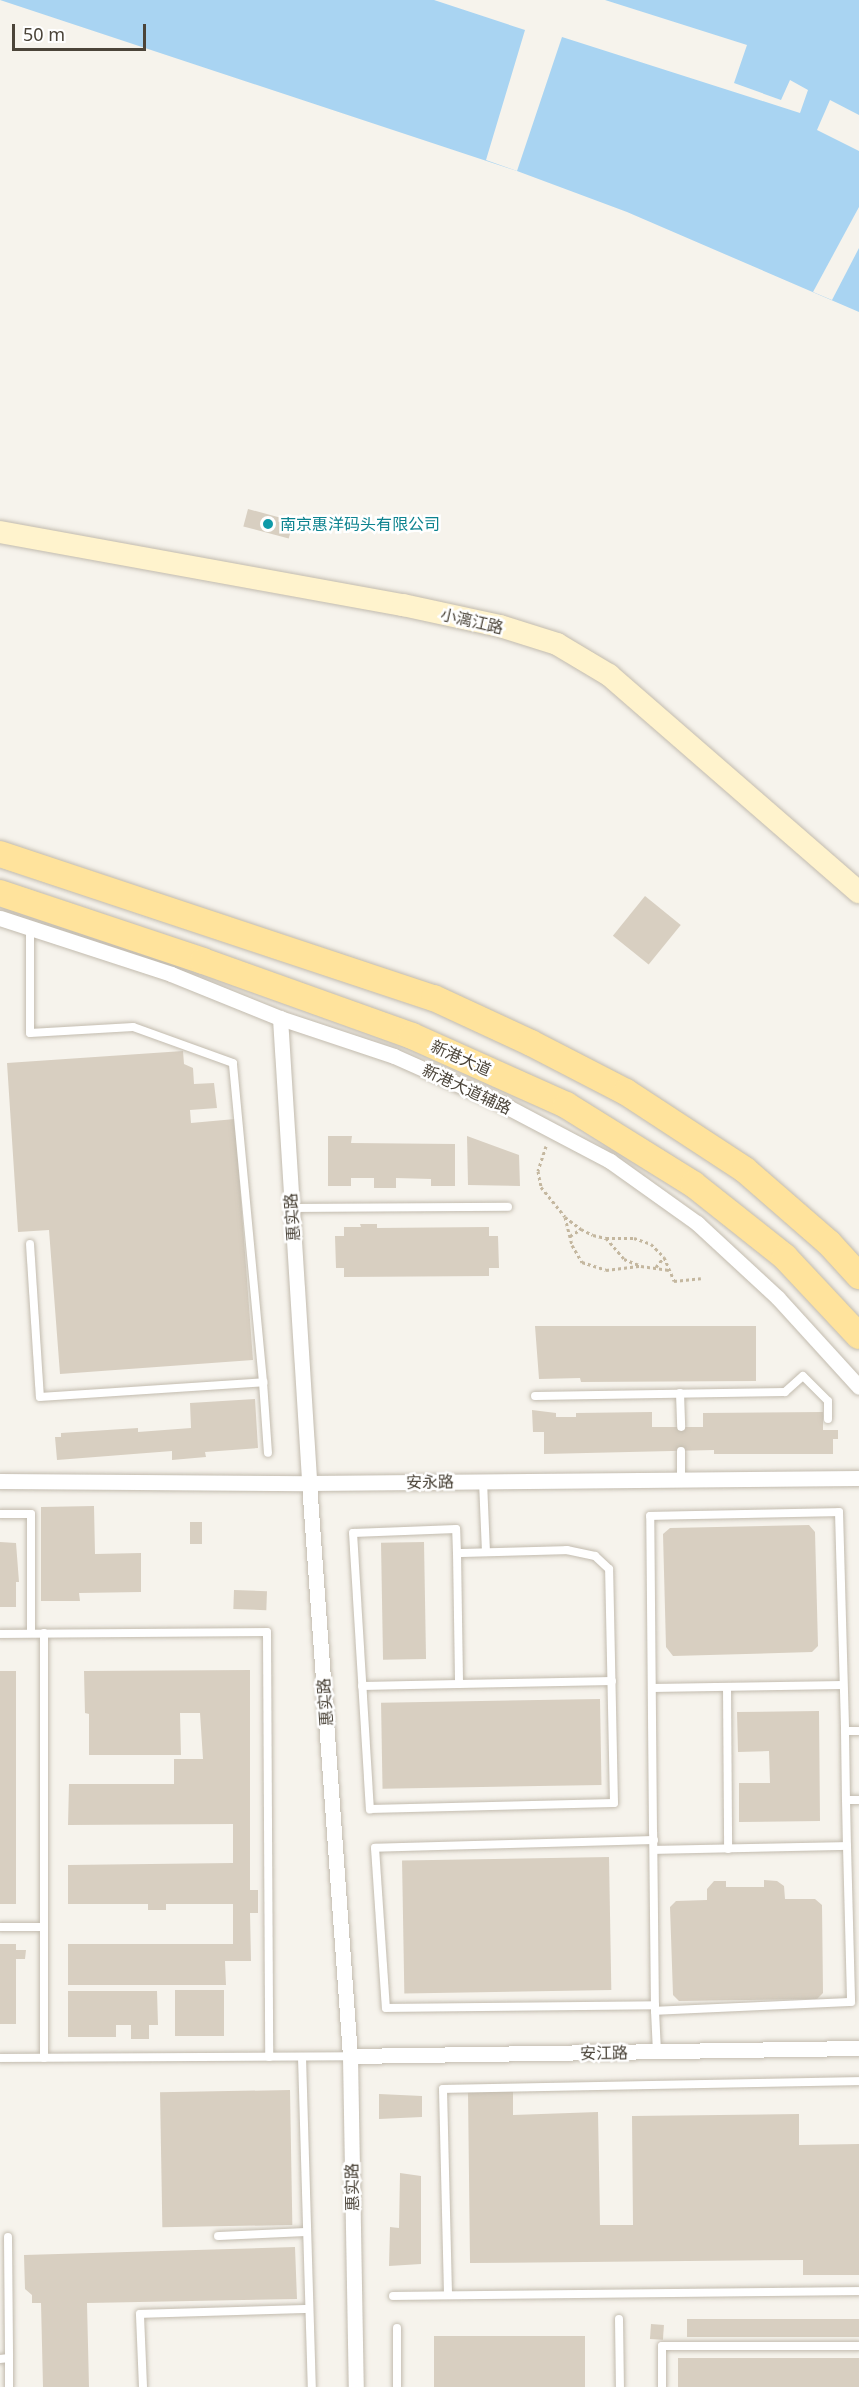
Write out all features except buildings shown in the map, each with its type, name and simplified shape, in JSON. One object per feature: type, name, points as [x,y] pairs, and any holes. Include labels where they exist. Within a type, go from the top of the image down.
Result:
[{"type":"main road","points":[[0,854],[434,998],[531,1043],[626,1092],[745,1170],[829,1242],[859,1276]]},
{"type":"main road","name":"新港大道","points":[[0,893],[203,961],[412,1036],[566,1105],[693,1184],[785,1257],[859,1336]]},
{"type":"street","name":"小漓江路","points":[[0,532],[402,605],[500,626],[557,644],[609,675],[859,892]]},
{"type":"street","name":"新港大道辅路","points":[[0,918],[171,974],[280,1018],[394,1056],[502,1104],[610,1161],[705,1231],[778,1298],[859,1387]]},
{"type":"street","name":"惠实路","points":[[280,1018],[309,1483],[350,2056],[356,2387]]},
{"type":"street","name":"安永路","points":[[0,1481],[309,1483],[859,1478]]},
{"type":"street","name":"安江路","points":[[350,2056],[859,2048]]},
{"type":"lane","points":[[30,928],[30,1034],[133,1027],[233,1063],[268,1453]]},
{"type":"lane","points":[[291,1208],[508,1207]]},
{"type":"lane","points":[[30,1244],[40,1397],[262,1382]]},
{"type":"lane","points":[[536,1396],[785,1392],[803,1376],[828,1401],[828,1419]]},
{"type":"lane","points":[[680,1393],[681,1427]]},
{"type":"lane","points":[[681,1451],[681,1479]]},
{"type":"lane","points":[[483,1481],[486,1552]]},
{"type":"lane","points":[[654,1840],[375,1848],[386,2008],[655,2008],[851,2002],[839,1512],[650,1516],[654,1840],[655,2008],[657,2052]]},
{"type":"lane","points":[[0,1514],[31,1514],[31,1634]]},
{"type":"lane","points":[[457,1553],[567,1550],[595,1556],[609,1569],[614,1803],[370,1809],[353,1533],[456,1529],[459,1684]]},
{"type":"lane","points":[[0,1634],[267,1632],[269,2057]]},
{"type":"lane","points":[[44,1633],[45,2058]]},
{"type":"lane","points":[[363,1686],[612,1681]]},
{"type":"lane","points":[[652,1688],[843,1685]]},
{"type":"lane","points":[[727,1687],[728,1849]]},
{"type":"lane","points":[[845,1731],[859,1731]]},
{"type":"lane","points":[[846,1800],[859,1800]]},
{"type":"lane","points":[[654,1850],[847,1846]]},
{"type":"lane","points":[[0,1927],[44,1927]]},
{"type":"lane","points":[[0,2058],[350,2056]]},
{"type":"lane","points":[[302,2057],[312,2387]]},
{"type":"lane","points":[[448,2294],[443,2089],[859,2081]]},
{"type":"lane","points":[[218,2236],[307,2232]]},
{"type":"lane","points":[[8,2236],[4,2359],[9,2387]]},
{"type":"lane","points":[[393,2296],[859,2291]]},
{"type":"lane","points":[[143,2387],[140,2314],[309,2309]]},
{"type":"lane","points":[[619,2319],[620,2387]]},
{"type":"lane","points":[[397,2328],[397,2387]]},
{"type":"lane","points":[[662,2387],[662,2346],[859,2346]]},
{"type":"path","points":[[546,1146],[538,1171],[541,1186],[565,1217],[580,1229],[606,1238],[634,1238],[651,1244],[664,1257],[674,1281],[701,1278]]},
{"type":"path","points":[[565,1217],[569,1236],[582,1262],[597,1269],[641,1266],[671,1270]]},
{"type":"path","points":[[569,1236],[580,1229]]},
{"type":"path","points":[[606,1238],[624,1259],[641,1266]]},
{"type":"path","points":[[656,1267],[664,1257]]},
{"type":"path","points":[[622,1269],[621,1264],[624,1259]]},
{"type":"water","points":[[0,0],[859,0],[859,312],[627,212],[517,171]]},
{"type":"pier","points":[[434,0],[605,0],[747,45],[734,83],[781,100],[790,80],[808,90],[800,113],[562,37],[517,171],[486,160],[525,30]]},
{"type":"pier","points":[[830,100],[859,115],[859,151],[817,130]]},
{"type":"pier","points":[[859,207],[859,248],[832,300],[813,292]]},
{"type":"place","name":"南京惠洋码头有限公司","points":[[268,524]]}]
